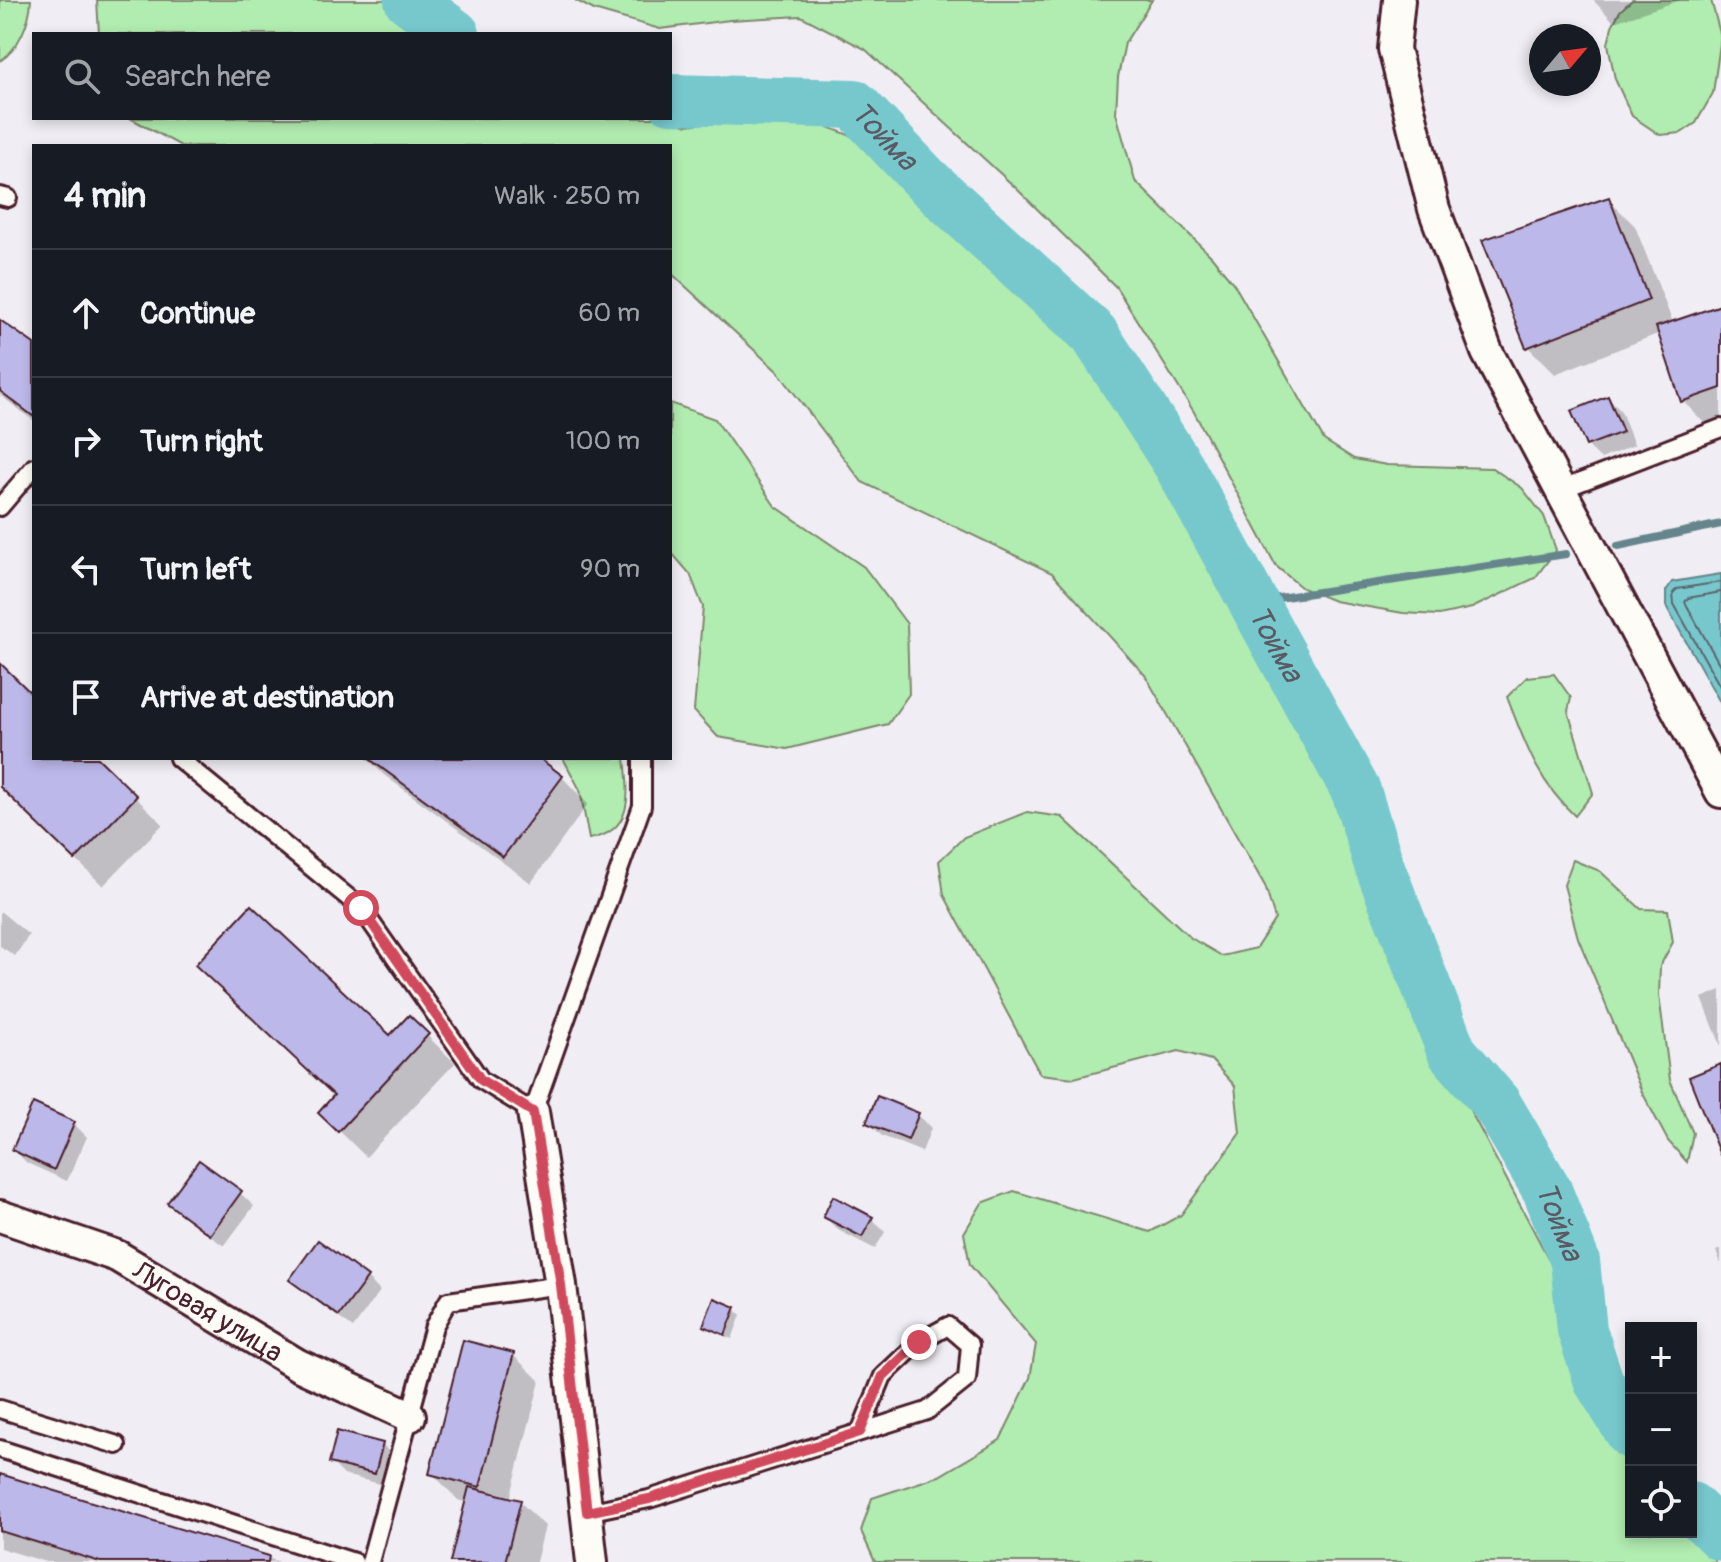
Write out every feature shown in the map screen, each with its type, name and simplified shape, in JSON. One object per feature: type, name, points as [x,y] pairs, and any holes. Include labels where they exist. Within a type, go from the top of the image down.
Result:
[{"type":"street","points":[[1399,0],[1394,49],[1434,209],[1487,352],[1721,792]]},
{"type":"street","points":[[533,1112],[561,1285],[592,1562]]},
{"type":"street","name":"Луговая улица","points":[[0,1216],[117,1256],[298,1365],[410,1416]]},
{"type":"lane","points":[[1560,490],[1721,428]]},
{"type":"lane","points":[[0,507],[32,469]]},
{"type":"lane","points":[[180,760],[361,908],[481,1080],[533,1112],[642,806],[642,760]]},
{"type":"lane","points":[[370,1562],[434,1326],[448,1301],[561,1285]]},
{"type":"lane","points":[[587,1512],[649,1499],[927,1411],[967,1379],[970,1345],[948,1326],[919,1342],[883,1376],[860,1432]]},
{"type":"lane","points":[[0,1409],[117,1445]]},
{"type":"lane","points":[[0,1449],[354,1562]]},
{"type":"green space","points":[[0,0],[31,0],[22,34],[13,49],[0,61]]},
{"type":"green space","points":[[97,0],[436,0],[477,32],[99,32]]},
{"type":"green space","points":[[575,0],[1152,0],[1125,43],[1118,77],[1116,113],[1135,181],[1212,257],[1234,284],[1324,440],[1354,459],[1387,465],[1492,468],[1522,488],[1544,516],[1556,550],[1535,578],[1472,608],[1439,615],[1403,613],[1334,601],[1302,588],[1276,566],[1194,412],[1116,287],[1017,189],[865,49],[801,16],[730,20],[660,29],[594,10]]},
{"type":"green space","points":[[1632,0],[1711,0],[1721,37],[1713,93],[1696,123],[1681,133],[1660,135],[1632,116],[1615,79],[1608,44],[1620,11]]},
{"type":"green space","points":[[791,113],[857,138],[1070,331],[1323,730],[1379,865],[1403,983],[1555,1271],[1577,1375],[1613,1440],[1625,1453],[1625,1538],[1697,1538],[1697,1529],[1712,1545],[1715,1562],[875,1562],[861,1531],[872,1498],[939,1476],[1000,1440],[1030,1378],[1036,1344],[970,1265],[964,1233],[982,1203],[1014,1191],[1150,1232],[1181,1215],[1240,1133],[1235,1086],[1211,1060],[1179,1051],[1074,1078],[1040,1074],[944,895],[939,861],[964,837],[1027,812],[1062,817],[1191,938],[1222,956],[1256,948],[1275,919],[1265,886],[1145,675],[1052,573],[862,482],[778,372],[672,274],[672,144],[177,144],[134,120],[672,119],[687,125]]},
{"type":"green space","points":[[672,404],[715,419],[775,506],[864,567],[907,624],[909,694],[888,724],[787,749],[718,737],[694,711],[703,607],[690,574],[672,553]]},
{"type":"green space","points":[[1554,674],[1571,698],[1568,711],[1593,793],[1575,816],[1542,775],[1526,746],[1507,697],[1527,677]]},
{"type":"green space","points":[[564,760],[625,760],[625,809],[621,820],[604,835],[589,839],[580,790]]},
{"type":"green space","points":[[1573,860],[1600,871],[1641,909],[1668,910],[1673,942],[1660,966],[1659,995],[1670,1080],[1693,1133],[1687,1162],[1668,1141],[1642,1092],[1578,938],[1564,885]]},
{"type":"water","points":[[1721,574],[1721,704],[1666,606],[1666,591],[1672,582]]},
{"type":"building","points":[[1609,197],[1649,300],[1526,348],[1482,240]]},
{"type":"building","points":[[1721,305],[1721,388],[1681,402],[1656,327]]},
{"type":"building","points":[[0,320],[32,343],[32,415],[0,391]]},
{"type":"building","points":[[1608,396],[1623,432],[1586,446],[1571,411]]},
{"type":"building","points":[[0,663],[32,694],[32,760],[100,760],[137,796],[75,860],[0,787]]},
{"type":"building","points":[[371,760],[542,760],[563,776],[503,857]]},
{"type":"building","points":[[251,905],[390,1035],[409,1015],[429,1034],[338,1132],[318,1113],[334,1095],[195,965]]},
{"type":"building","points":[[1721,1064],[1721,1155],[1720,1155],[1689,1077]]},
{"type":"building","points":[[877,1096],[919,1113],[908,1140],[866,1123]]},
{"type":"building","points":[[33,1103],[75,1122],[54,1170],[12,1150]]},
{"type":"building","points":[[199,1160],[242,1191],[210,1235],[167,1203]]},
{"type":"building","points":[[833,1196],[873,1217],[862,1237],[823,1217]]},
{"type":"building","points":[[318,1240],[368,1277],[339,1316],[289,1280]]},
{"type":"building","points":[[714,1298],[736,1307],[725,1335],[703,1326]]},
{"type":"building","points":[[463,1340],[514,1353],[480,1487],[429,1474]]},
{"type":"building","points":[[337,1431],[383,1443],[375,1474],[329,1463]]},
{"type":"building","points":[[0,1474],[269,1556],[268,1562],[100,1562],[0,1531]]},
{"type":"building","points":[[469,1487],[521,1500],[505,1562],[450,1562]]},
{"type":"waterway","name":"Тойма","points":[[409,0],[452,32]]},
{"type":"waterway","name":"Тойма","points":[[672,99],[854,104],[925,179],[1094,334],[1179,466],[1356,791],[1379,865],[1452,1052],[1496,1103],[1547,1190],[1575,1261],[1582,1330],[1599,1382],[1625,1424]]},
{"type":"waterway","points":[[1618,546],[1721,524]]},
{"type":"waterway","points":[[1253,602],[1566,554]]},
{"type":"waterway","name":"Тойма","points":[[1697,1513],[1721,1536]]},
{"type":"route","points":[[361,908],[481,1080],[533,1112],[561,1285],[587,1512],[649,1499],[860,1432],[883,1376],[919,1342]]}]
